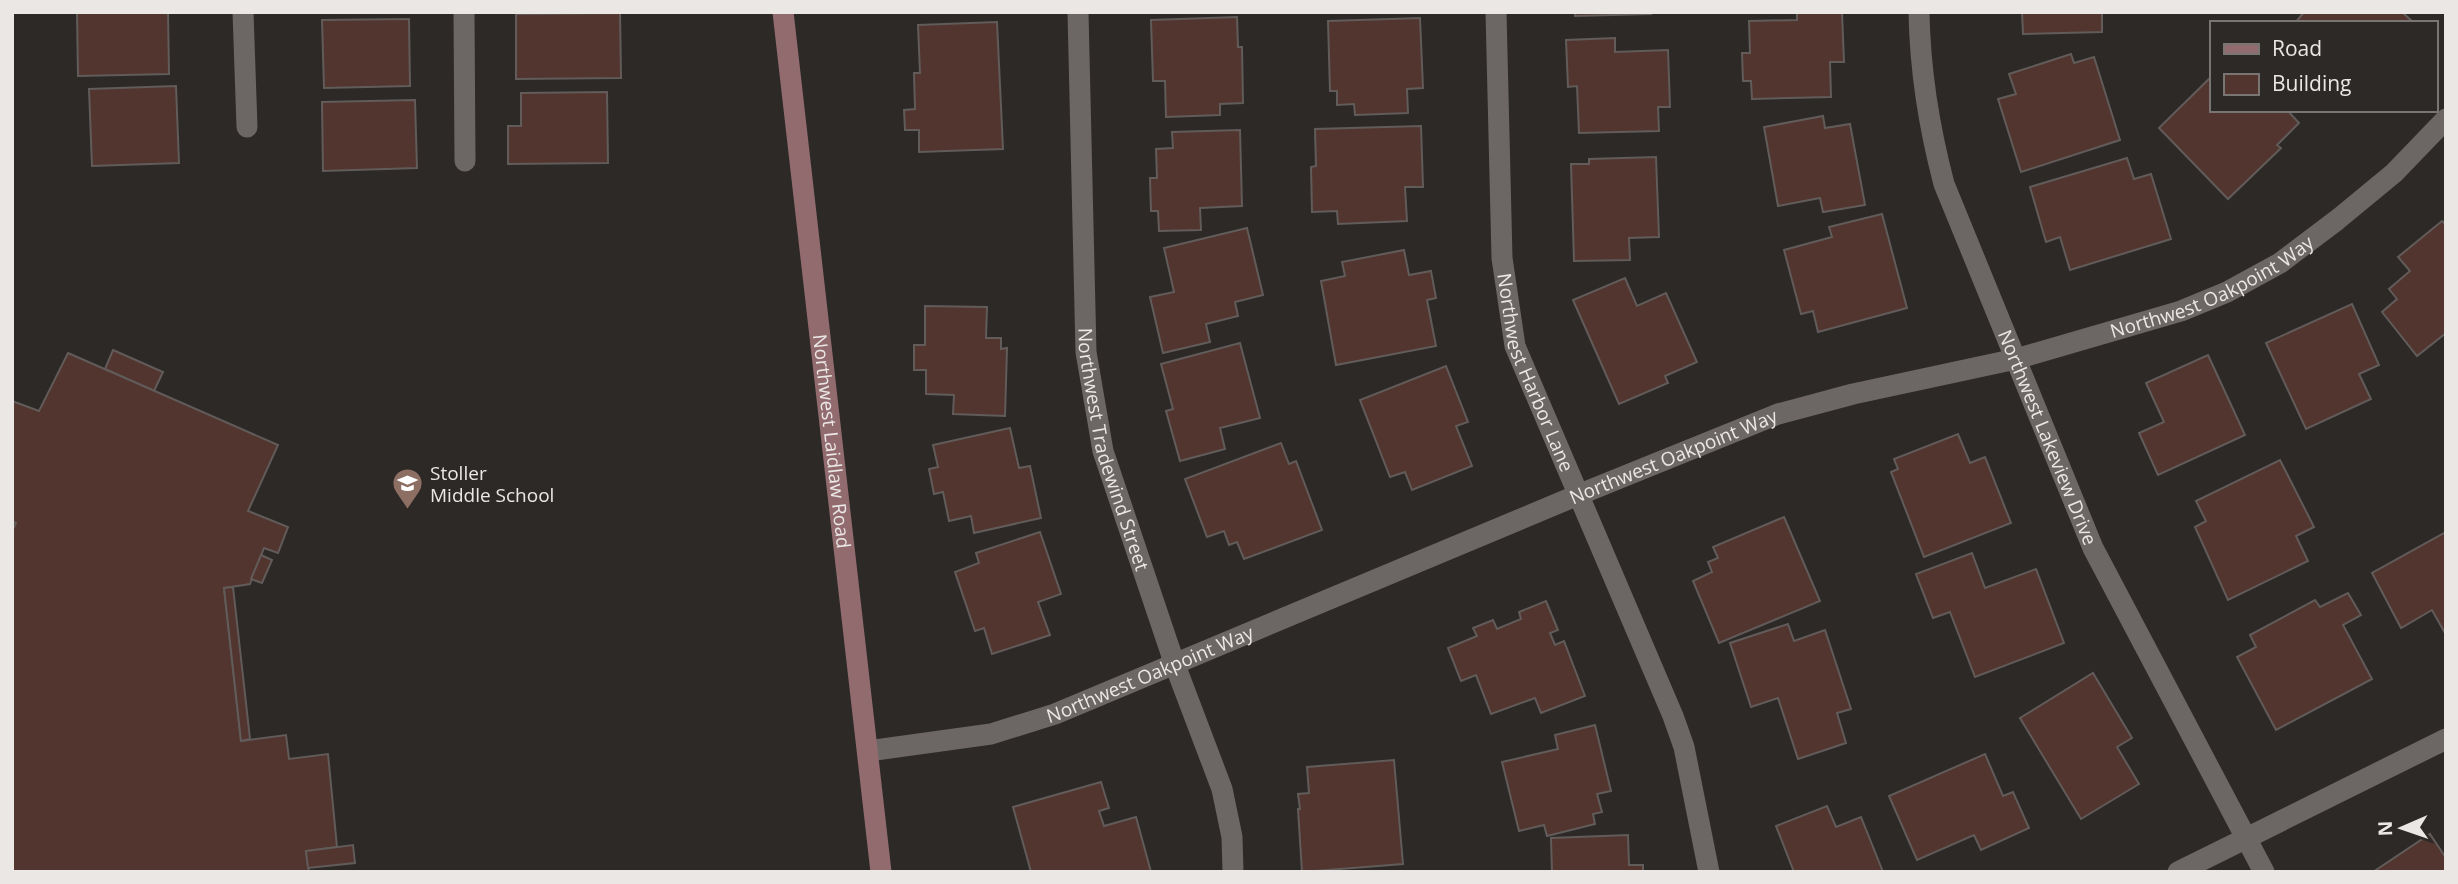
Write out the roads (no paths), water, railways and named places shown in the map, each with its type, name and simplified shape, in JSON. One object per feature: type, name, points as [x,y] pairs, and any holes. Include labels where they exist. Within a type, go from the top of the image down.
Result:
[{"type":"main road","name":"Northwest Laidlaw Road","points":[[783,12],[881,872]]},
{"type":"street","points":[[243,12],[247,127]]},
{"type":"street","points":[[464,12],[465,161]]},
{"type":"street","name":"Northwest Tradewind Street","points":[[1078,12],[1086,352],[1103,451],[1175,665],[1222,789],[1232,837],[1233,872]]},
{"type":"street","name":"Northwest Harbor Lane","points":[[1496,12],[1502,258],[1515,346],[1680,737],[1709,872]]},
{"type":"street","name":"Northwest Lakeview Drive","points":[[1919,12],[1928,122],[1944,184],[2093,548],[2264,872]]},
{"type":"street","name":"Northwest Oakpoint Way","points":[[868,751],[991,734],[1055,714],[1778,414],[1853,394],[2016,359],[2181,311],[2227,292],[2280,263],[2394,173],[2446,119]]},
{"type":"street","points":[[2178,872],[2446,739]]},
{"type":"place","name":"Stoller Middle School","points":[[407,511]]}]
